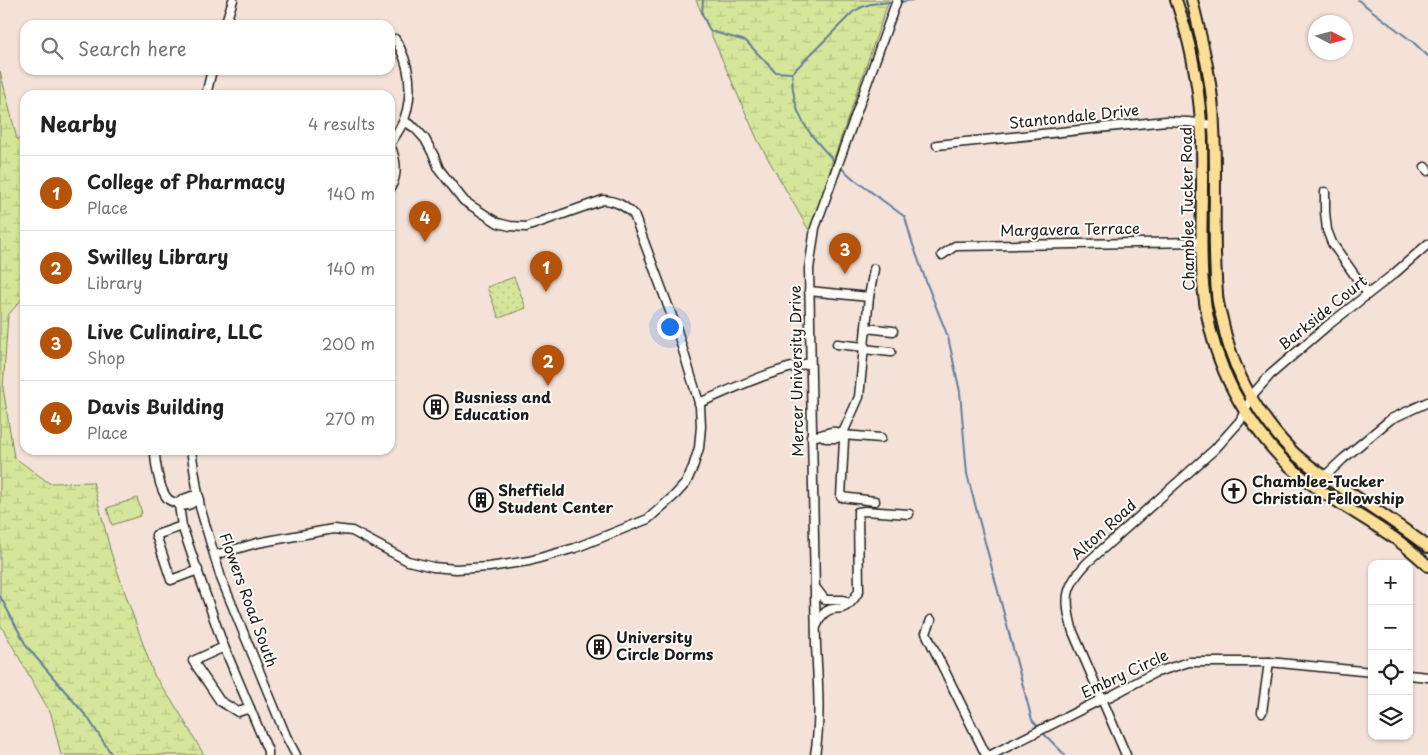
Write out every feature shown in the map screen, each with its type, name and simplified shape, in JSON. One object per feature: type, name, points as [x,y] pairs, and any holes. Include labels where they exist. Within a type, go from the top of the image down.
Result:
[{"type":"main road","name":"Chamblee Tucker Road","points":[[1176,0],[1186,29],[1195,71],[1202,123],[1203,284],[1210,327],[1226,376],[1245,412],[1272,448],[1287,464],[1308,482],[1403,545],[1428,566]]},
{"type":"main road","name":"Chamblee Tucker Road","points":[[1192,0],[1207,64],[1214,125],[1217,295],[1227,342],[1238,371],[1251,398],[1265,419],[1293,452],[1325,476],[1404,528],[1428,547]]},
{"type":"street","points":[[227,20],[233,0]]},
{"type":"street","name":"Mercer University Drive","points":[[815,755],[818,739],[819,705],[814,587],[809,269],[816,228],[897,0]]},
{"type":"street","points":[[395,39],[402,50],[410,78],[409,97],[404,121],[395,136]]},
{"type":"street","points":[[207,90],[211,75]]},
{"type":"street","points":[[215,555],[257,543],[333,529],[352,531],[408,560],[433,567],[456,569],[489,567],[529,561],[576,548],[648,519],[675,495],[686,482],[693,467],[699,448],[701,426],[699,403],[672,317],[634,215],[628,209],[613,201],[603,200],[526,227],[498,223],[464,201],[439,169],[425,139],[415,128],[404,121]]},
{"type":"street","name":"Stantondale Drive","points":[[936,144],[1166,121],[1214,125]]},
{"type":"street","points":[[395,156],[395,177]]},
{"type":"street","points":[[1325,192],[1327,230],[1332,243],[1368,294]]},
{"type":"street","name":"Margavera Terrace","points":[[942,255],[955,246],[1202,242]]},
{"type":"street","name":"Barkside Court","points":[[1245,412],[1257,388],[1270,375],[1428,244]]},
{"type":"street","points":[[842,435],[859,397],[869,297],[874,269]]},
{"type":"street","points":[[809,291],[869,297]]},
{"type":"street","points":[[866,328],[893,331]]},
{"type":"street","points":[[837,344],[891,352]]},
{"type":"street","points":[[699,403],[764,376],[797,365],[810,363]]},
{"type":"street","points":[[1325,476],[1391,419],[1428,402]]},
{"type":"street","name":"Alton Road","points":[[1126,755],[1073,632],[1069,617],[1068,597],[1070,585],[1088,562],[1215,449],[1240,421],[1245,412]]},
{"type":"street","points":[[811,436],[837,431],[842,435],[844,440],[841,497],[875,501]]},
{"type":"street","points":[[842,435],[881,438]]},
{"type":"street","points":[[155,455],[161,488],[168,499],[179,505]]},
{"type":"street","name":"Flowers Road South","points":[[192,455],[199,497],[222,578],[236,617],[286,736],[296,755]]},
{"type":"street","points":[[199,497],[192,496],[181,500],[179,505],[182,526],[224,647],[268,751],[268,755]]},
{"type":"street","points":[[815,630],[820,618],[826,611],[843,608],[854,600],[858,591],[858,512],[909,514]]},
{"type":"street","points":[[182,526],[156,535],[171,580],[198,570]]},
{"type":"street","points":[[814,587],[825,600],[843,600],[848,603]]},
{"type":"street","points":[[830,600],[830,610]]},
{"type":"street","points":[[931,620],[926,633],[986,755]]},
{"type":"street","points":[[224,647],[193,660],[220,701],[238,712],[250,708]]},
{"type":"street","name":"Embry Circle","points":[[990,755],[1154,673],[1189,662],[1269,662],[1368,672]]},
{"type":"street","points":[[1262,712],[1269,662]]},
{"type":"street","points":[[1413,675],[1428,677]]},
{"type":"green space","points":[[696,0],[889,0],[832,164],[811,234],[758,141]]},
{"type":"green space","points":[[0,71],[17,139],[20,139],[20,302],[8,315],[3,388],[14,457],[49,483],[93,482],[111,553],[154,675],[178,710],[204,755],[61,755],[51,714],[0,624]]},
{"type":"green space","points":[[514,277],[526,308],[499,318],[487,287]]},
{"type":"green space","points":[[137,498],[142,513],[140,516],[112,525],[107,508]]},
{"type":"waterway","points":[[703,0],[702,14],[710,31],[746,41],[775,72],[792,73],[853,12],[871,4],[891,2]]},
{"type":"waterway","points":[[900,2],[913,0]]},
{"type":"waterway","points":[[1358,0],[1413,42],[1428,56]]},
{"type":"waterway","points":[[792,73],[798,112],[809,132],[835,162]]},
{"type":"waterway","points":[[840,167],[905,217],[927,284],[948,337],[960,392],[967,474],[1032,720],[1039,728]]},
{"type":"waterway","points":[[0,596],[27,647],[88,718],[112,755]]},
{"type":"waterway","points":[[1042,732],[1065,755]]},
{"type":"place","name":"Davis Building","points":[[425,242]]},
{"type":"place","name":"Live Culinaire, LLC","points":[[845,274]]},
{"type":"place","name":"College of Pharmacy","points":[[546,292]]},
{"type":"place","name":"Swilley Library","points":[[548,386]]},
{"type":"place","name":"Busniess and Education","points":[[436,407]]},
{"type":"place","name":"Chamblee-Tucker Christian Fellowship","points":[[1234,491]]},
{"type":"place","name":"Sheffield Student Center","points":[[481,500]]},
{"type":"place","name":"University Circle Dorms","points":[[599,647]]}]
